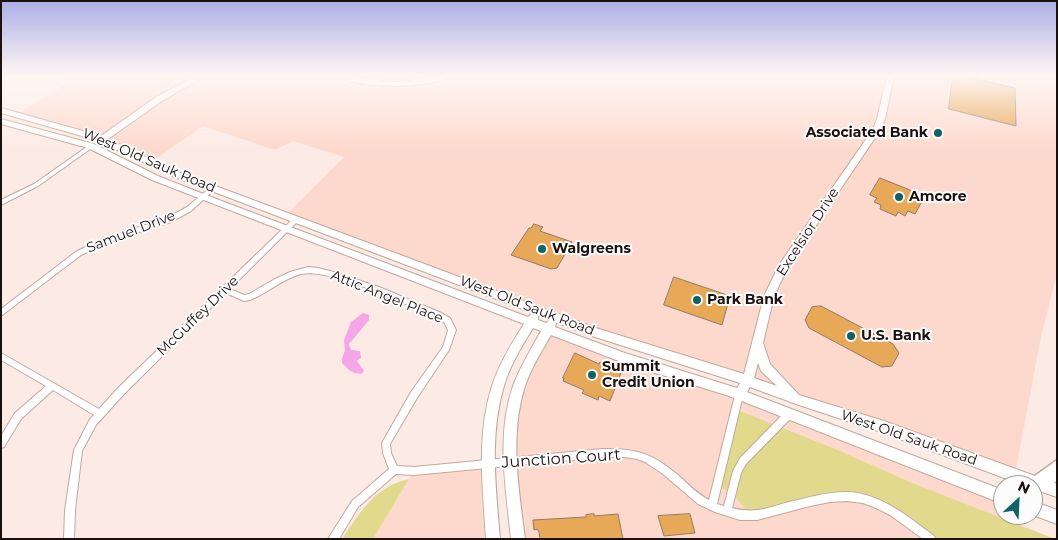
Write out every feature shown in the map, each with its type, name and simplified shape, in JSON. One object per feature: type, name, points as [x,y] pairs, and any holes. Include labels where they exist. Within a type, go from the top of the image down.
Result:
[{"type":"highway","points":[[1043,481],[1054,473],[1057,468]]},
{"type":"street","points":[[1,203],[36,185],[156,101]]},
{"type":"street","name":"Excelsior Drive","points":[[739,395],[748,380],[769,296],[784,265],[878,127],[885,101]]},
{"type":"street","name":"West Old Sauk Road","points":[[2,111],[102,139],[176,174],[624,342],[748,380],[799,400],[884,427],[1014,475]]},
{"type":"street","name":"West Old Sauk Road","points":[[1,120],[91,146],[155,178],[530,323],[624,358],[739,395],[993,493]]},
{"type":"street","name":"Samuel Drive","points":[[1,313],[79,253],[110,239],[169,220],[184,212],[213,188]]},
{"type":"street","name":"McGuffey Drive","points":[[100,414],[298,219]]},
{"type":"street","name":"Attic Angel Place","points":[[225,290],[244,298],[250,297],[292,274],[310,269],[321,270],[363,285],[447,320],[452,330],[446,348],[414,395],[386,443],[387,453],[394,470]]},
{"type":"street","points":[[493,539],[489,427],[498,386],[514,351],[538,310]]},
{"type":"street","points":[[518,539],[511,462],[511,425],[514,402],[524,374],[554,316]]},
{"type":"street","points":[[758,342],[765,367],[799,400]]},
{"type":"street","points":[[1,356],[100,414],[86,434],[78,450],[68,539]]},
{"type":"street","points":[[1,444],[18,416],[52,386]]},
{"type":"street","points":[[712,506],[739,395]]},
{"type":"street","points":[[727,511],[737,471],[743,461],[788,415]]},
{"type":"street","name":"Junction Court","points":[[489,464],[626,453],[645,458],[663,468],[702,501],[727,511],[751,516],[820,497],[842,495],[863,497],[894,511],[931,539]]},
{"type":"street","points":[[333,539],[355,504],[394,470],[414,471],[489,464]]},
{"type":"street","name":"West Old Sauk Road","points":[[1043,486],[1057,491]]},
{"type":"street","points":[[1043,512],[1057,517]]},
{"type":"shaded area","points":[[38,101],[1057,101],[1057,274],[1041,337],[1015,475],[625,342],[286,215],[344,157],[293,141],[275,150],[203,126],[151,162],[126,150],[17,114]]},
{"type":"shaded area","points":[[363,313],[369,315],[369,320],[349,344],[351,350],[360,351],[361,358],[357,361],[364,371],[361,374],[349,370],[342,363],[342,359],[345,350],[344,340],[351,322]]},
{"type":"shaded area","points":[[548,329],[678,374],[993,493],[993,525],[1013,525],[1016,539],[518,539],[515,402]]},
{"type":"shaded area","points":[[735,409],[993,515],[993,525],[1019,525],[1055,539],[931,539],[894,511],[842,495],[751,516],[732,493],[717,486]]},
{"type":"shaded area","points":[[489,464],[493,539],[373,539],[414,471]]},
{"type":"shaded area","points":[[409,479],[373,539],[342,539],[362,510],[378,494],[397,482]]},
{"type":"building","points":[[950,101],[1015,101],[1016,126],[949,109]]},
{"type":"building","name":"Amcore","points":[[880,178],[925,196],[915,214],[908,211],[905,216],[898,212],[896,216],[880,209],[881,205],[874,202],[877,198],[870,195]]},
{"type":"building","name":"Walgreens","points":[[534,224],[543,227],[540,231],[572,242],[557,268],[551,269],[511,255],[529,228]]},
{"type":"building","name":"Park Bank","points":[[674,277],[730,296],[722,325],[664,305]]},
{"type":"building","name":"U.S. Bank","points":[[821,306],[893,344],[899,353],[892,366],[882,367],[809,328],[805,320],[812,307]]},
{"type":"building","name":"Summit Credit Union","points":[[575,353],[599,364],[600,362],[621,373],[610,401],[599,396],[598,400],[582,393],[584,390],[563,381]]},
{"type":"building","points":[[594,514],[594,516],[618,514],[623,539],[540,539],[537,529],[534,530],[533,520],[586,517],[586,515]]},
{"type":"building","points":[[690,514],[695,533],[664,536],[658,516]]},
{"type":"place","name":"Associated Bank","points":[[938,133]]},
{"type":"place","name":"Amcore","points":[[899,197]]},
{"type":"place","name":"Walgreens","points":[[542,249]]},
{"type":"place","name":"Park Bank","points":[[697,300]]},
{"type":"place","name":"U.S. Bank","points":[[851,336]]},
{"type":"place","name":"Summit Credit Union","points":[[592,375]]}]
